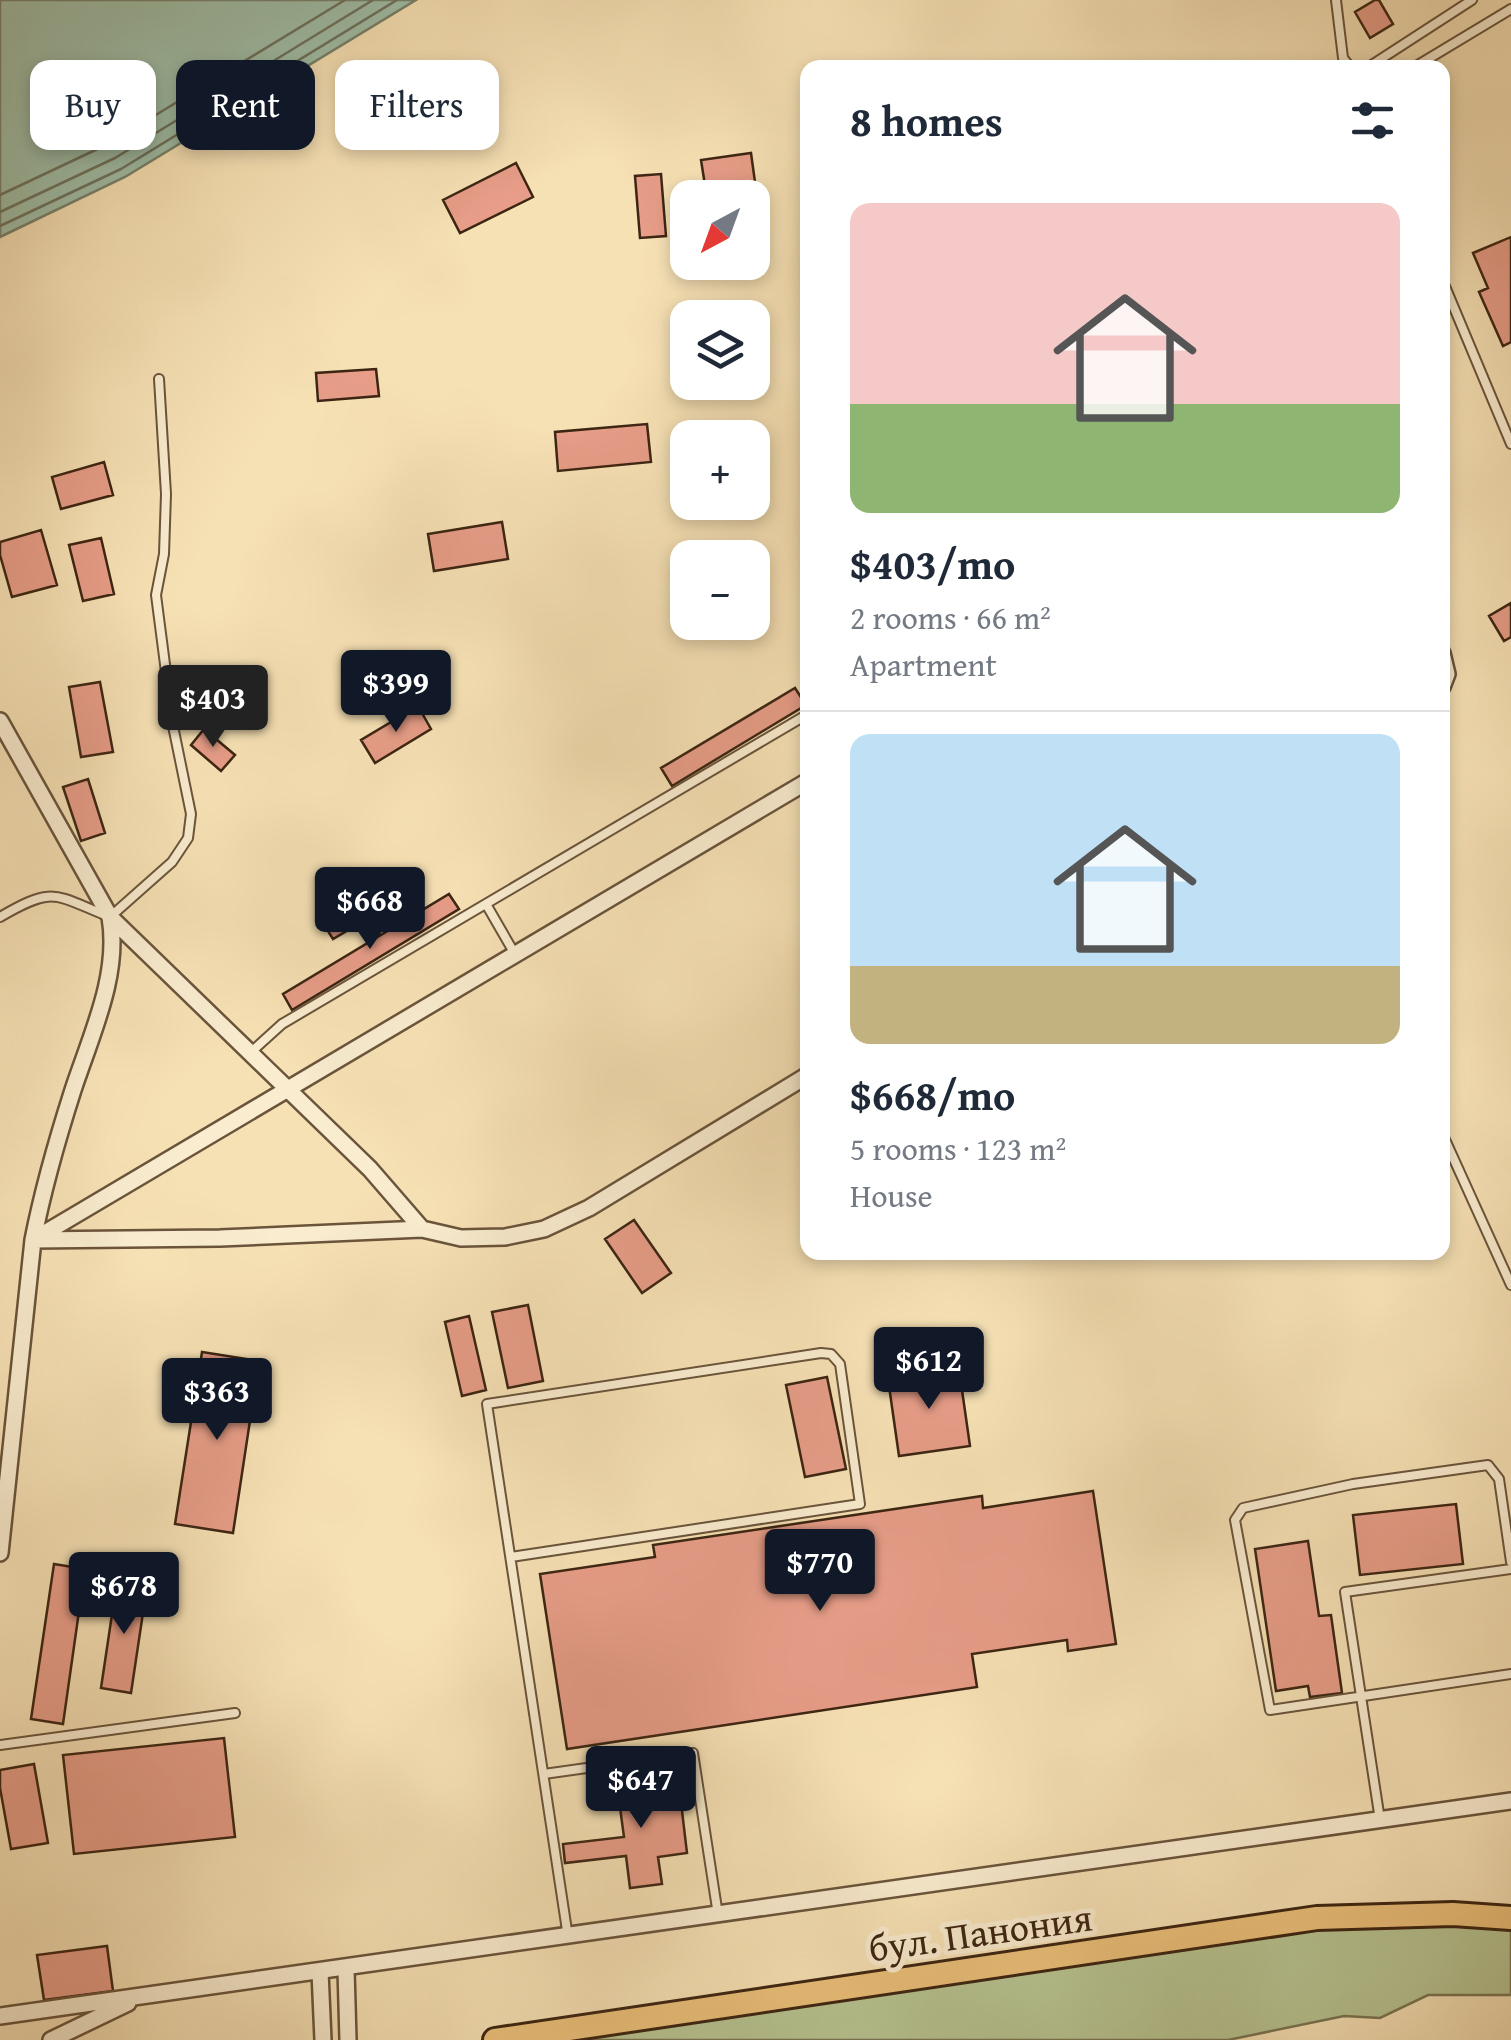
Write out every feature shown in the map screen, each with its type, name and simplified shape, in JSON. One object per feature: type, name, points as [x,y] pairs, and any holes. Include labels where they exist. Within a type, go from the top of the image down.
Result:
[{"type":"main road","name":"бул. Панония","points":[[495,2040],[1317,1918],[1477,1916],[1511,1920]]},
{"type":"main road","points":[[1477,1916],[1511,1928]]},
{"type":"street","points":[[0,721],[110,917],[370,1169],[422,1228]]},
{"type":"street","points":[[33,1240],[800,786]]},
{"type":"street","points":[[0,1553],[33,1240],[42,1191],[108,977],[113,939],[110,917]]},
{"type":"street","points":[[33,1240],[220,1238],[422,1228],[461,1238],[504,1237],[544,1229],[589,1208],[800,1080]]},
{"type":"street","points":[[0,2016],[1511,1801]]},
{"type":"street","points":[[346,1969],[348,2040]]},
{"type":"street","points":[[320,1972],[323,2040]]},
{"type":"street","points":[[51,2040],[141,1996]]},
{"type":"lane","points":[[1336,0],[1345,60]]},
{"type":"lane","points":[[1380,60],[1472,0]]},
{"type":"lane","points":[[1427,60],[1511,9]]},
{"type":"lane","points":[[1450,298],[1511,444]]},
{"type":"lane","points":[[0,917],[48,894],[110,917],[172,862],[188,838],[191,814],[173,726],[156,596],[164,554],[166,494],[160,379]]},
{"type":"lane","points":[[250,1053],[282,1024],[800,719]]},
{"type":"lane","points":[[486,904],[516,956]]},
{"type":"lane","points":[[1450,1151],[1511,1285]]},
{"type":"lane","points":[[510,1557],[860,1504],[840,1364],[831,1354],[821,1353],[487,1404],[510,1557],[544,1774],[568,1937]]},
{"type":"lane","points":[[1380,1820],[1361,1696],[1345,1592],[1511,1566],[1499,1479],[1488,1465],[1354,1484],[1238,1512],[1235,1520],[1270,1710],[1361,1696],[1511,1674]]},
{"type":"lane","points":[[0,1745],[235,1713]]},
{"type":"lane","points":[[544,1774],[693,1753],[718,1915]]},
{"type":"shaded area","points":[[1511,1906],[1511,1995],[1428,1995],[1380,2018],[1344,2016],[1228,2040],[495,2040],[1317,1918],[1477,1916]]},
{"type":"water","points":[[0,0],[416,0],[315,61],[176,60],[176,146],[125,177],[0,237]]},
{"type":"building","points":[[1379,0],[1393,24],[1370,38],[1355,12]]},
{"type":"building","points":[[751,153],[755,180],[704,180],[701,160]]},
{"type":"building","points":[[516,163],[533,197],[460,233],[443,200]]},
{"type":"building","points":[[661,174],[666,236],[640,238],[635,176]]},
{"type":"building","points":[[1511,237],[1511,342],[1503,346],[1479,292],[1488,288],[1473,253]]},
{"type":"building","points":[[376,369],[379,396],[318,401],[316,373]]},
{"type":"building","points":[[647,424],[651,462],[558,471],[555,432]]},
{"type":"building","points":[[104,462],[113,495],[61,509],[52,477]]},
{"type":"building","points":[[502,522],[508,559],[434,571],[428,534]]},
{"type":"building","points":[[41,530],[57,585],[12,597],[0,542]]},
{"type":"building","points":[[101,538],[114,594],[83,601],[69,545]]},
{"type":"building","points":[[1511,603],[1511,637],[1504,641],[1489,616]]},
{"type":"building","points":[[100,682],[113,752],[81,757],[69,687]]},
{"type":"building","points":[[795,688],[800,696],[800,709],[672,786],[661,768]]},
{"type":"building","points":[[418,706],[431,729],[375,763],[361,740]]},
{"type":"building","points":[[204,729],[235,755],[221,771],[191,745]]},
{"type":"building","points":[[88,779],[105,833],[81,841],[63,787]]},
{"type":"building","points":[[375,883],[389,906],[333,939],[319,917]]},
{"type":"building","points":[[449,894],[459,909],[292,1010],[283,994]]},
{"type":"building","points":[[634,1220],[671,1273],[642,1293],[605,1239]]},
{"type":"building","points":[[528,1305],[543,1381],[508,1388],[492,1312]]},
{"type":"building","points":[[469,1316],[486,1390],[462,1396],[445,1322]]},
{"type":"building","points":[[202,1352],[259,1361],[233,1533],[175,1524]]},
{"type":"building","points":[[959,1369],[970,1446],[899,1456],[888,1379]]},
{"type":"building","points":[[827,1377],[846,1469],[805,1477],[786,1385]]},
{"type":"building","points":[[1093,1491],[1116,1644],[1068,1651],[1067,1640],[972,1654],[977,1687],[567,1749],[540,1574],[655,1557],[653,1545],[982,1496],[983,1508]]},
{"type":"building","points":[[1456,1504],[1463,1564],[1360,1575],[1353,1515]]},
{"type":"building","points":[[1308,1541],[1319,1616],[1331,1615],[1342,1693],[1310,1697],[1308,1686],[1276,1691],[1255,1549]]},
{"type":"building","points":[[54,1564],[85,1569],[63,1724],[31,1719]]},
{"type":"building","points":[[117,1581],[147,1586],[131,1693],[101,1688]]},
{"type":"building","points":[[224,1738],[235,1837],[74,1854],[63,1755]]},
{"type":"building","points":[[34,1764],[48,1843],[11,1849],[0,1770]]},
{"type":"building","points":[[678,1777],[687,1853],[658,1857],[662,1884],[630,1888],[626,1856],[565,1863],[563,1844],[624,1837],[617,1785]]},
{"type":"building","points":[[107,1946],[113,1991],[44,2000],[37,1955]]}]
